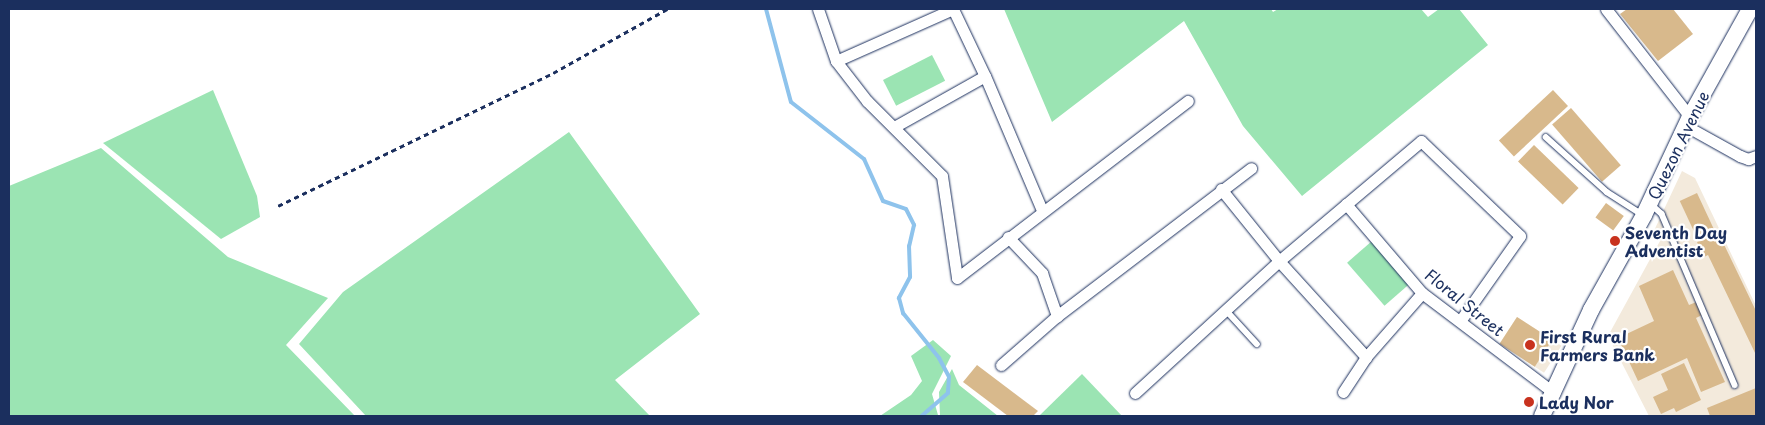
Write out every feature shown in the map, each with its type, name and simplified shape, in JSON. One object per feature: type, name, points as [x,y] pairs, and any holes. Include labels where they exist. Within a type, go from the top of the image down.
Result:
[{"type":"main road","name":"Quezon Avenue","points":[[1542,416],[1591,310],[1647,209],[1688,122],[1750,9]]},
{"type":"street","points":[[818,9],[836,61],[867,101],[942,176],[956,278],[1042,210],[1188,101]]},
{"type":"street","points":[[836,61],[953,9],[985,76],[1042,210]]},
{"type":"street","points":[[1606,9],[1688,122],[1740,156],[1748,159],[1756,156]]},
{"type":"street","points":[[894,126],[985,76]]},
{"type":"street","points":[[1135,393],[1279,261],[1421,141],[1520,236],[1460,320]]},
{"type":"street","points":[[1000,365],[1057,316],[1251,168]]},
{"type":"street","points":[[1221,189],[1279,261],[1366,358]]},
{"type":"street","name":"Floral Street","points":[[1346,204],[1422,293],[1554,393]]},
{"type":"street","points":[[1008,237],[1042,273],[1057,316]]},
{"type":"street","points":[[1343,392],[1366,358],[1422,293]]},
{"type":"lane","points":[[1546,137],[1607,192],[1662,214],[1735,385]]},
{"type":"lane","points":[[1226,310],[1257,344]]},
{"type":"path","points":[[278,206],[553,73],[667,9]]},
{"type":"shaded area","points":[[1682,171],[1695,178],[1756,306],[1756,416],[1649,416],[1608,336],[1660,241],[1652,235]]},
{"type":"shaded area","name":"First Rural Farmers Bank","points":[[1517,317],[1561,346],[1544,373],[1500,344]]},
{"type":"green space","points":[[1004,9],[1271,9],[1273,12],[1278,9],[1421,9],[1428,17],[1439,9],[1459,9],[1488,45],[1302,196],[1243,126],[1184,21],[1052,122]]},
{"type":"green space","points":[[932,55],[945,81],[896,106],[883,80]]},
{"type":"green space","points":[[213,90],[257,196],[260,217],[221,239],[103,143]]},
{"type":"green space","points":[[569,132],[700,314],[615,380],[650,416],[366,416],[299,344],[343,292]]},
{"type":"green space","points":[[101,148],[228,257],[328,298],[286,345],[355,416],[9,416],[9,186]]},
{"type":"green space","points":[[1372,241],[1409,284],[1384,306],[1347,263]]},
{"type":"green space","points":[[933,340],[951,356],[932,394],[938,415],[880,416],[911,395],[922,381],[911,356]]},
{"type":"green space","points":[[952,369],[959,385],[998,416],[940,416],[939,392]]},
{"type":"green space","points":[[1082,374],[1122,416],[1039,416]]},
{"type":"building","points":[[1627,9],[1673,9],[1693,34],[1658,61],[1620,14]]},
{"type":"building","points":[[1553,90],[1568,106],[1514,157],[1499,140]]},
{"type":"building","points":[[1571,108],[1621,165],[1602,182],[1552,124]]},
{"type":"building","points":[[1534,145],[1579,188],[1563,205],[1518,162]]},
{"type":"building","points":[[1697,193],[1715,231],[1698,239],[1680,201]]},
{"type":"building","points":[[1606,203],[1624,216],[1613,230],[1595,218]]},
{"type":"building","points":[[1718,232],[1756,311],[1756,355],[1708,255],[1704,257],[1697,242]]},
{"type":"building","points":[[1673,270],[1689,305],[1699,301],[1704,314],[1696,318],[1725,382],[1701,392],[1687,358],[1638,381],[1618,338],[1654,321],[1639,286]]},
{"type":"building","name":"First Rural Farmers Bank","points":[[1517,317],[1552,340],[1535,367],[1500,344]]},
{"type":"building","points":[[1684,363],[1701,400],[1676,412],[1674,408],[1661,414],[1653,397],[1668,390],[1661,374]]},
{"type":"building","points":[[977,365],[1038,411],[1033,416],[1008,416],[963,382]]},
{"type":"building","points":[[1756,388],[1756,416],[1710,416],[1707,408]]},
{"type":"waterway","points":[[766,9],[791,102],[864,159],[883,201],[906,209],[914,225],[909,246],[910,277],[899,298],[903,313],[939,358],[949,377],[948,393],[922,416]]},
{"type":"place","name":"Seventh Day Adventist","points":[[1615,241]]},
{"type":"place","name":"First Rural Farmers Bank","points":[[1530,345]]},
{"type":"place","name":"Lady Nor","points":[[1529,402]]}]
